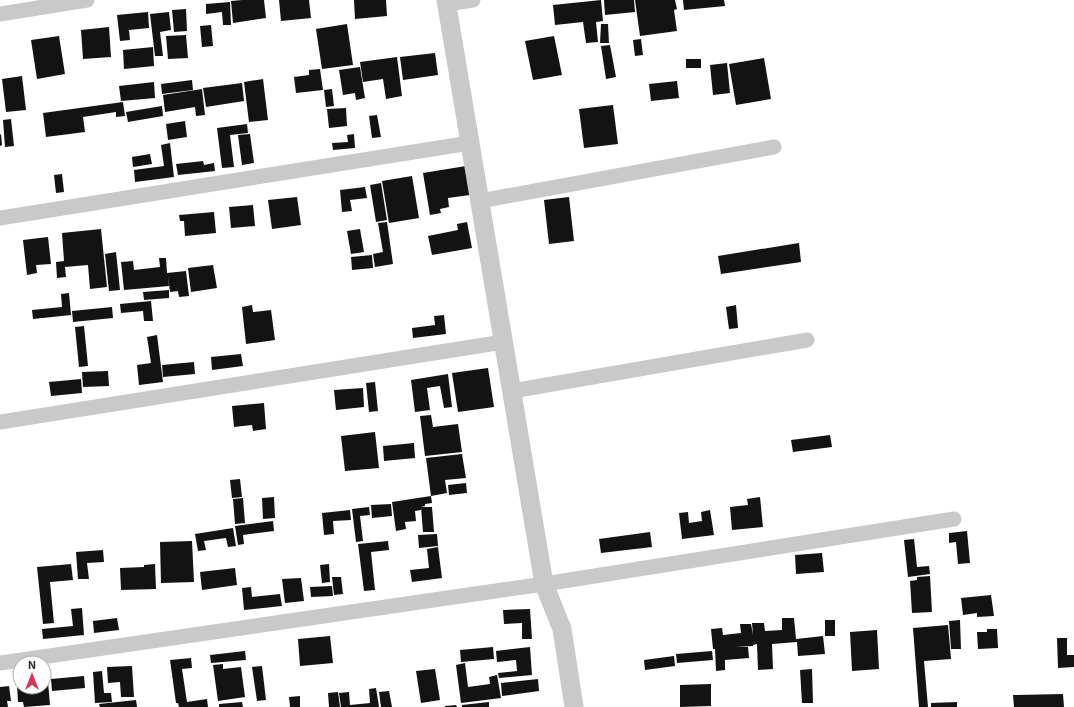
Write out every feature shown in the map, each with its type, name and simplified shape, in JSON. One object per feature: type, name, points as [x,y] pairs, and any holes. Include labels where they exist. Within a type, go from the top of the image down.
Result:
[{"type":"street","points":[[0,14],[87,0]]},
{"type":"street","points":[[473,0],[447,2],[544,584],[562,629],[574,707]]},
{"type":"street","points":[[0,218],[470,143]]},
{"type":"street","points":[[480,201],[774,147]]},
{"type":"street","points":[[512,391],[807,340]]},
{"type":"street","points":[[0,422],[503,342]]},
{"type":"street","points":[[0,664],[544,584],[954,519]]},
{"type":"building","points":[[264,0],[266,18],[233,23],[231,1]]},
{"type":"building","points":[[279,0],[309,0],[311,18],[281,21]]},
{"type":"building","points":[[354,0],[386,0],[387,16],[355,19]]},
{"type":"building","points":[[601,0],[603,21],[596,22],[598,42],[586,43],[583,22],[555,25],[553,5]]},
{"type":"building","points":[[604,0],[634,0],[635,12],[605,15]]},
{"type":"building","points":[[635,0],[675,0],[677,9],[674,10],[677,31],[640,36]]},
{"type":"building","points":[[683,0],[724,0],[725,6],[684,10]]},
{"type":"building","points":[[230,2],[231,25],[223,25],[222,12],[206,14],[206,4]]},
{"type":"building","points":[[186,9],[187,31],[174,32],[172,10]]},
{"type":"building","points":[[148,12],[149,28],[129,30],[130,40],[120,41],[117,15]]},
{"type":"building","points":[[169,12],[171,30],[160,32],[163,56],[155,56],[150,14]]},
{"type":"building","points":[[347,24],[353,65],[322,69],[316,29]]},
{"type":"building","points":[[601,24],[608,24],[609,43],[600,43]]},
{"type":"building","points":[[211,25],[213,46],[202,47],[200,26]]},
{"type":"building","points":[[109,27],[111,57],[83,59],[81,30]]},
{"type":"building","points":[[186,35],[188,58],[168,59],[166,36]]},
{"type":"building","points":[[59,36],[65,74],[37,79],[31,40]]},
{"type":"building","points":[[554,36],[562,75],[533,80],[525,41]]},
{"type":"building","points":[[641,39],[643,55],[635,56],[633,40]]},
{"type":"building","points":[[610,45],[616,77],[606,79],[601,46]]},
{"type":"building","points":[[153,47],[154,66],[124,69],[123,50]]},
{"type":"building","points":[[435,53],[438,75],[403,80],[400,57]]},
{"type":"building","points":[[397,57],[402,96],[386,99],[383,79],[363,82],[360,62]]},
{"type":"building","points":[[764,58],[771,99],[736,105],[729,64]]},
{"type":"building","points":[[686,59],[701,59],[701,68],[686,68]]},
{"type":"building","points":[[727,63],[730,93],[713,95],[710,65]]},
{"type":"building","points":[[360,67],[365,98],[356,100],[355,93],[343,95],[339,70]]},
{"type":"building","points":[[320,69],[323,90],[296,93],[294,77],[309,75],[309,70]]},
{"type":"building","points":[[22,76],[26,110],[6,112],[2,79]]},
{"type":"building","points":[[263,79],[268,120],[249,122],[244,82]]},
{"type":"building","points":[[192,80],[193,90],[162,94],[161,84]]},
{"type":"building","points":[[677,81],[679,98],[651,101],[649,84]]},
{"type":"building","points":[[154,82],[155,98],[121,101],[119,86]]},
{"type":"building","points":[[242,83],[244,101],[206,107],[203,88]]},
{"type":"building","points":[[202,89],[205,115],[196,116],[195,107],[165,112],[163,95]]},
{"type":"building","points":[[332,89],[334,106],[326,107],[324,90]]},
{"type":"building","points":[[123,102],[125,116],[116,117],[116,112],[83,117],[85,132],[46,137],[43,113]]},
{"type":"building","points":[[613,105],[618,144],[584,148],[579,109]]},
{"type":"building","points":[[162,106],[163,116],[128,122],[126,112]]},
{"type":"building","points":[[346,108],[347,126],[329,128],[327,109]]},
{"type":"building","points":[[377,115],[381,137],[372,138],[369,116]]},
{"type":"building","points":[[11,119],[14,146],[5,147],[3,120]]},
{"type":"building","points":[[185,121],[187,137],[168,140],[166,124]]},
{"type":"building","points":[[247,124],[248,133],[230,135],[234,167],[222,168],[217,128]]},
{"type":"building","points":[[1,134],[2,145],[0,146],[0,135]]},
{"type":"building","points":[[250,134],[254,163],[242,165],[238,135]]},
{"type":"building","points":[[354,134],[355,148],[333,150],[332,143],[348,142],[347,135]]},
{"type":"building","points":[[170,143],[174,177],[135,182],[134,170],[164,166],[161,145]]},
{"type":"building","points":[[150,154],[152,164],[133,167],[132,157]]},
{"type":"building","points":[[203,161],[204,165],[214,163],[215,171],[178,175],[176,164]]},
{"type":"building","points":[[466,166],[470,195],[448,198],[449,207],[440,209],[441,213],[430,215],[423,173]]},
{"type":"building","points":[[62,174],[64,192],[56,193],[54,175]]},
{"type":"building","points":[[412,176],[419,218],[389,223],[382,181]]},
{"type":"building","points":[[381,183],[387,220],[376,222],[370,185]]},
{"type":"building","points":[[365,187],[367,198],[350,200],[352,211],[342,212],[340,190]]},
{"type":"building","points":[[297,197],[301,225],[272,229],[268,200]]},
{"type":"building","points":[[569,197],[574,241],[549,244],[544,200]]},
{"type":"building","points":[[253,205],[255,226],[231,228],[229,207]]},
{"type":"building","points":[[214,212],[216,233],[185,236],[184,221],[180,221],[179,215]]},
{"type":"building","points":[[387,222],[393,264],[375,267],[373,254],[383,252],[378,223]]},
{"type":"building","points":[[467,222],[472,248],[432,255],[428,236],[458,230],[457,224]]},
{"type":"building","points":[[101,229],[107,287],[90,289],[88,265],[65,267],[66,277],[57,278],[56,262],[64,261],[62,233]]},
{"type":"building","points":[[360,229],[364,252],[351,254],[347,231]]},
{"type":"building","points":[[48,237],[51,264],[36,265],[37,273],[27,275],[23,240]]},
{"type":"building","points":[[799,243],[801,262],[721,274],[718,256]]},
{"type":"building","points":[[116,252],[120,290],[109,291],[105,254]]},
{"type":"building","points":[[372,255],[373,268],[352,270],[351,257]]},
{"type":"building","points":[[159,258],[166,258],[167,273],[186,271],[189,296],[179,297],[178,291],[170,292],[168,275],[169,286],[124,290],[121,262],[133,261],[134,270],[160,267]]},
{"type":"building","points":[[213,265],[217,288],[191,292],[188,268]]},
{"type":"building","points":[[169,290],[169,298],[144,300],[143,292]]},
{"type":"building","points":[[69,293],[71,315],[33,319],[32,310],[62,307],[61,294]]},
{"type":"building","points":[[151,301],[153,321],[144,321],[143,311],[121,313],[120,304]]},
{"type":"building","points":[[252,305],[253,312],[271,310],[275,340],[246,344],[242,307]]},
{"type":"building","points":[[736,305],[738,328],[729,329],[726,307]]},
{"type":"building","points":[[112,307],[113,318],[73,322],[72,311]]},
{"type":"building","points":[[444,315],[446,334],[413,338],[412,328],[435,325],[434,316]]},
{"type":"building","points":[[84,326],[88,366],[79,367],[75,327]]},
{"type":"building","points":[[157,335],[163,382],[139,385],[137,365],[151,363],[147,337]]},
{"type":"building","points":[[241,354],[243,366],[212,370],[211,357]]},
{"type":"building","points":[[194,362],[195,374],[163,377],[162,365]]},
{"type":"building","points":[[488,368],[494,407],[458,412],[452,373]]},
{"type":"building","points":[[108,371],[109,386],[83,387],[82,372]]},
{"type":"building","points":[[448,374],[452,407],[444,408],[440,386],[427,388],[430,410],[415,412],[411,380]]},
{"type":"building","points":[[81,379],[82,393],[51,396],[49,382]]},
{"type":"building","points":[[375,382],[378,411],[369,412],[366,383]]},
{"type":"building","points":[[363,388],[364,407],[336,410],[334,390]]},
{"type":"building","points":[[264,403],[266,429],[253,431],[252,425],[234,427],[232,406]]},
{"type":"building","points":[[431,415],[433,427],[458,424],[462,452],[425,456],[420,416]]},
{"type":"building","points":[[375,432],[379,468],[345,471],[341,436]]},
{"type":"building","points":[[830,435],[832,447],[793,452],[791,440]]},
{"type":"building","points":[[414,443],[415,458],[384,461],[383,446]]},
{"type":"building","points":[[462,454],[466,478],[445,480],[447,493],[431,496],[426,458]]},
{"type":"building","points":[[240,479],[242,497],[232,498],[230,480]]},
{"type":"building","points":[[466,483],[467,493],[449,495],[448,485]]},
{"type":"building","points":[[431,496],[432,503],[425,504],[425,506],[421,507],[421,510],[415,511],[416,521],[405,522],[406,529],[396,531],[392,502]]},
{"type":"building","points":[[274,497],[275,518],[263,519],[262,498]]},
{"type":"building","points":[[760,497],[763,527],[732,530],[730,507],[748,505],[747,499]]},
{"type":"building","points":[[243,498],[245,523],[235,524],[233,499]]},
{"type":"building","points":[[391,504],[392,516],[372,518],[371,505]]},
{"type":"building","points":[[369,507],[370,515],[360,516],[363,541],[356,542],[352,509]]},
{"type":"building","points":[[421,507],[432,507],[434,532],[423,532]]},
{"type":"building","points":[[350,510],[351,520],[333,521],[334,534],[324,535],[322,513]]},
{"type":"building","points":[[710,510],[714,535],[682,539],[679,513],[688,512],[689,523],[702,521],[701,512]]},
{"type":"building","points":[[273,521],[274,531],[243,535],[244,544],[238,545],[235,526]]},
{"type":"building","points":[[233,528],[236,546],[228,547],[226,538],[204,541],[206,550],[198,551],[195,534]]},
{"type":"building","points":[[967,531],[970,563],[958,564],[956,542],[949,543],[949,533]]},
{"type":"building","points":[[650,532],[652,547],[601,553],[599,539]]},
{"type":"building","points":[[437,534],[438,546],[419,548],[418,535]]},
{"type":"building","points":[[914,539],[917,567],[929,566],[930,574],[908,577],[904,540]]},
{"type":"building","points":[[192,541],[194,582],[161,583],[160,542]]},
{"type":"building","points":[[388,541],[389,550],[371,552],[375,590],[364,591],[358,544]]},
{"type":"building","points":[[438,547],[442,578],[412,582],[410,570],[429,568],[427,549]]},
{"type":"building","points":[[103,550],[104,562],[87,563],[89,579],[78,579],[76,552]]},
{"type":"building","points":[[822,553],[824,572],[796,574],[795,555]]},
{"type":"building","points":[[71,564],[73,580],[50,582],[54,623],[43,624],[37,567]]},
{"type":"building","points":[[155,564],[156,589],[121,590],[120,568],[144,567],[144,565]]},
{"type":"building","points":[[329,564],[330,582],[322,583],[320,565]]},
{"type":"building","points":[[235,568],[237,585],[202,590],[200,572]]},
{"type":"building","points":[[930,576],[932,612],[912,613],[910,581],[917,580],[917,577]]},
{"type":"building","points":[[332,577],[341,577],[343,594],[334,595]]},
{"type":"building","points":[[301,578],[304,601],[285,603],[282,579]]},
{"type":"building","points":[[332,586],[333,596],[311,597],[310,587]]},
{"type":"building","points":[[251,587],[252,597],[280,594],[282,606],[244,610],[242,588]]},
{"type":"building","points":[[991,595],[994,616],[977,617],[977,613],[963,615],[961,598]]},
{"type":"building","points":[[82,608],[84,635],[43,639],[42,629],[73,626],[71,609]]},
{"type":"building","points":[[530,609],[532,639],[522,639],[522,623],[504,624],[503,610]]},
{"type":"building","points":[[117,618],[119,630],[94,633],[93,621]]},
{"type":"building","points":[[782,618],[794,618],[796,639],[823,636],[825,654],[798,656],[797,642],[772,644],[773,669],[758,670],[757,644],[753,646],[736,647],[748,647],[749,658],[725,660],[725,670],[716,671],[715,649],[713,649],[711,629],[722,628],[723,635],[741,633],[740,624],[751,624],[753,635],[752,623],[764,623],[765,631],[782,630]]},
{"type":"building","points":[[825,620],[835,620],[835,636],[825,636]]},
{"type":"building","points":[[960,620],[961,649],[951,649],[949,621]]},
{"type":"building","points":[[948,625],[951,659],[924,661],[928,707],[919,707],[913,628]]},
{"type":"building","points":[[987,629],[997,629],[998,648],[978,649],[977,632],[987,632]]},
{"type":"building","points":[[877,630],[879,669],[852,671],[850,632]]},
{"type":"building","points":[[330,636],[333,663],[300,666],[298,639]]},
{"type":"building","points":[[1057,638],[1067,638],[1067,655],[1074,655],[1074,667],[1058,668]]},
{"type":"building","points":[[493,647],[494,659],[461,662],[460,650]]},
{"type":"building","points":[[530,647],[532,675],[499,678],[498,673],[517,671],[516,660],[497,662],[496,651]]},
{"type":"building","points":[[245,651],[246,660],[211,663],[210,655]]},
{"type":"building","points":[[712,651],[713,660],[677,663],[676,654]]},
{"type":"building","points":[[674,656],[675,666],[645,670],[644,660]]},
{"type":"building","points":[[191,658],[192,668],[182,669],[187,702],[207,699],[208,707],[179,707],[178,703],[176,703],[170,660]]},
{"type":"building","points":[[465,663],[468,687],[490,684],[489,677],[497,675],[501,698],[461,703],[456,665]]},
{"type":"building","points":[[223,664],[223,669],[241,667],[245,697],[218,701],[213,665]]},
{"type":"building","points":[[132,666],[134,697],[121,697],[120,682],[108,683],[107,667]]},
{"type":"building","points":[[262,666],[266,700],[257,701],[252,667]]},
{"type":"building","points":[[435,669],[440,700],[421,703],[416,671]]},
{"type":"building","points":[[812,669],[813,703],[802,703],[800,670]]},
{"type":"building","points":[[102,671],[104,693],[111,693],[112,702],[95,703],[93,672]]},
{"type":"building","points":[[84,676],[85,688],[52,691],[52,679]]},
{"type":"building","points":[[538,679],[539,691],[502,696],[501,683]]},
{"type":"building","points":[[711,684],[711,706],[680,707],[680,685]]},
{"type":"building","points":[[9,686],[11,701],[7,701],[8,707],[0,707],[0,687]]},
{"type":"building","points":[[376,688],[379,707],[341,707],[339,693],[349,692],[350,705],[370,703],[369,689]]},
{"type":"building","points":[[389,691],[392,707],[381,707],[379,692]]},
{"type":"building","points":[[338,692],[340,707],[329,707],[328,693]]},
{"type":"building","points":[[1063,694],[1064,707],[1014,707],[1013,695]]},
{"type":"building","points":[[18,695],[49,695],[50,705],[24,707],[23,702],[18,702]]},
{"type":"building","points":[[300,696],[300,707],[290,707],[289,697]]},
{"type":"building","points":[[136,700],[137,707],[100,707],[99,704]]},
{"type":"building","points":[[242,702],[243,707],[219,707],[219,704]]},
{"type":"building","points":[[489,702],[489,707],[462,707],[462,705]]},
{"type":"building","points":[[957,702],[957,707],[931,707],[931,703]]},
{"type":"building","points":[[456,705],[457,707],[445,707],[445,706]]}]
